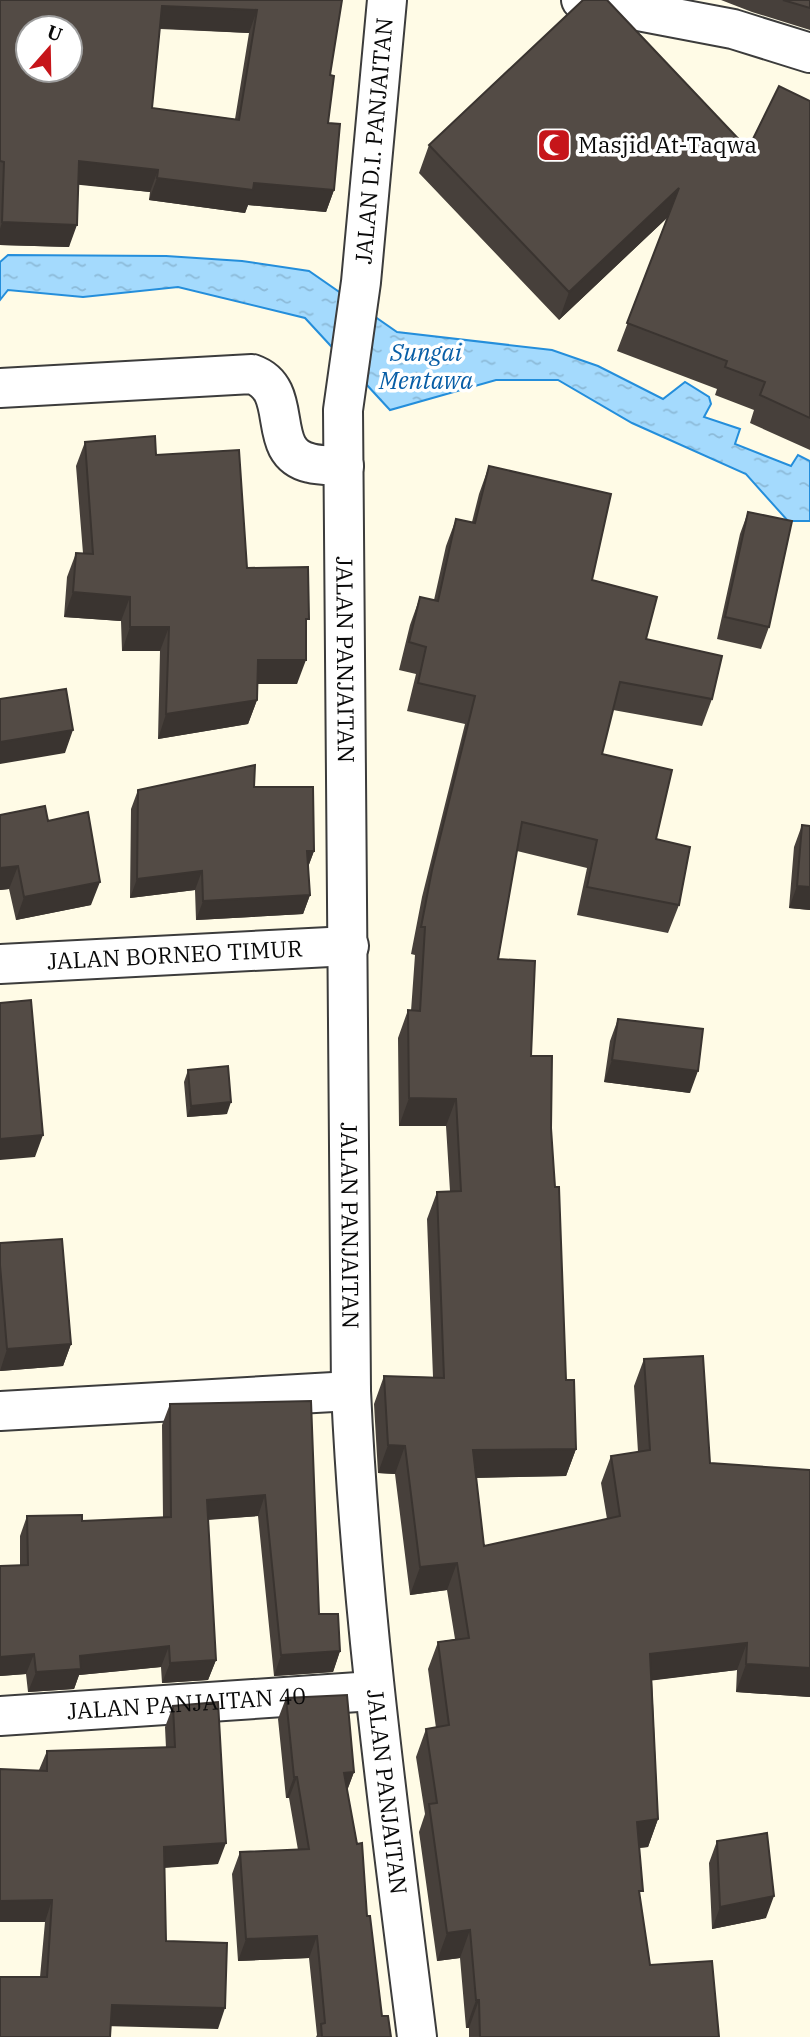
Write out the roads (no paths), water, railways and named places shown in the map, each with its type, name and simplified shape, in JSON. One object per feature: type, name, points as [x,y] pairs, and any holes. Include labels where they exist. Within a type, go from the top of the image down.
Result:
[{"type":"street","name":"JALAN D.I. PANJAITAN","points":[[343,410],[361,282],[387,0]]},
{"type":"street","points":[[581,0],[733,29],[810,53]]},
{"type":"street","points":[[0,388],[252,374],[268,381],[274,390],[285,445],[296,457],[309,463],[344,466]]},
{"type":"street","name":"JALAN PANJAITAN","points":[[343,410],[351,1391],[356,1494],[373,1691],[417,2037]]},
{"type":"street","name":"JALAN BORNEO TIMUR","points":[[0,964],[349,946]]},
{"type":"street","points":[[0,1411],[351,1391]]},
{"type":"street","name":"JALAN PANJAITAN 40","points":[[0,1716],[373,1691]]},
{"type":"water","name":"Sungai Mentawa","points":[[8,255],[166,256],[242,261],[309,271],[397,332],[552,350],[598,366],[663,399],[685,382],[709,397],[711,404],[704,417],[740,429],[735,444],[791,466],[798,455],[810,461],[810,521],[788,521],[746,474],[632,423],[558,380],[496,380],[390,410],[305,318],[178,287],[83,297],[8,290],[0,300],[0,262]]},
{"type":"place","name":"Masjid At-Taqwa","points":[[554,145]]}]
